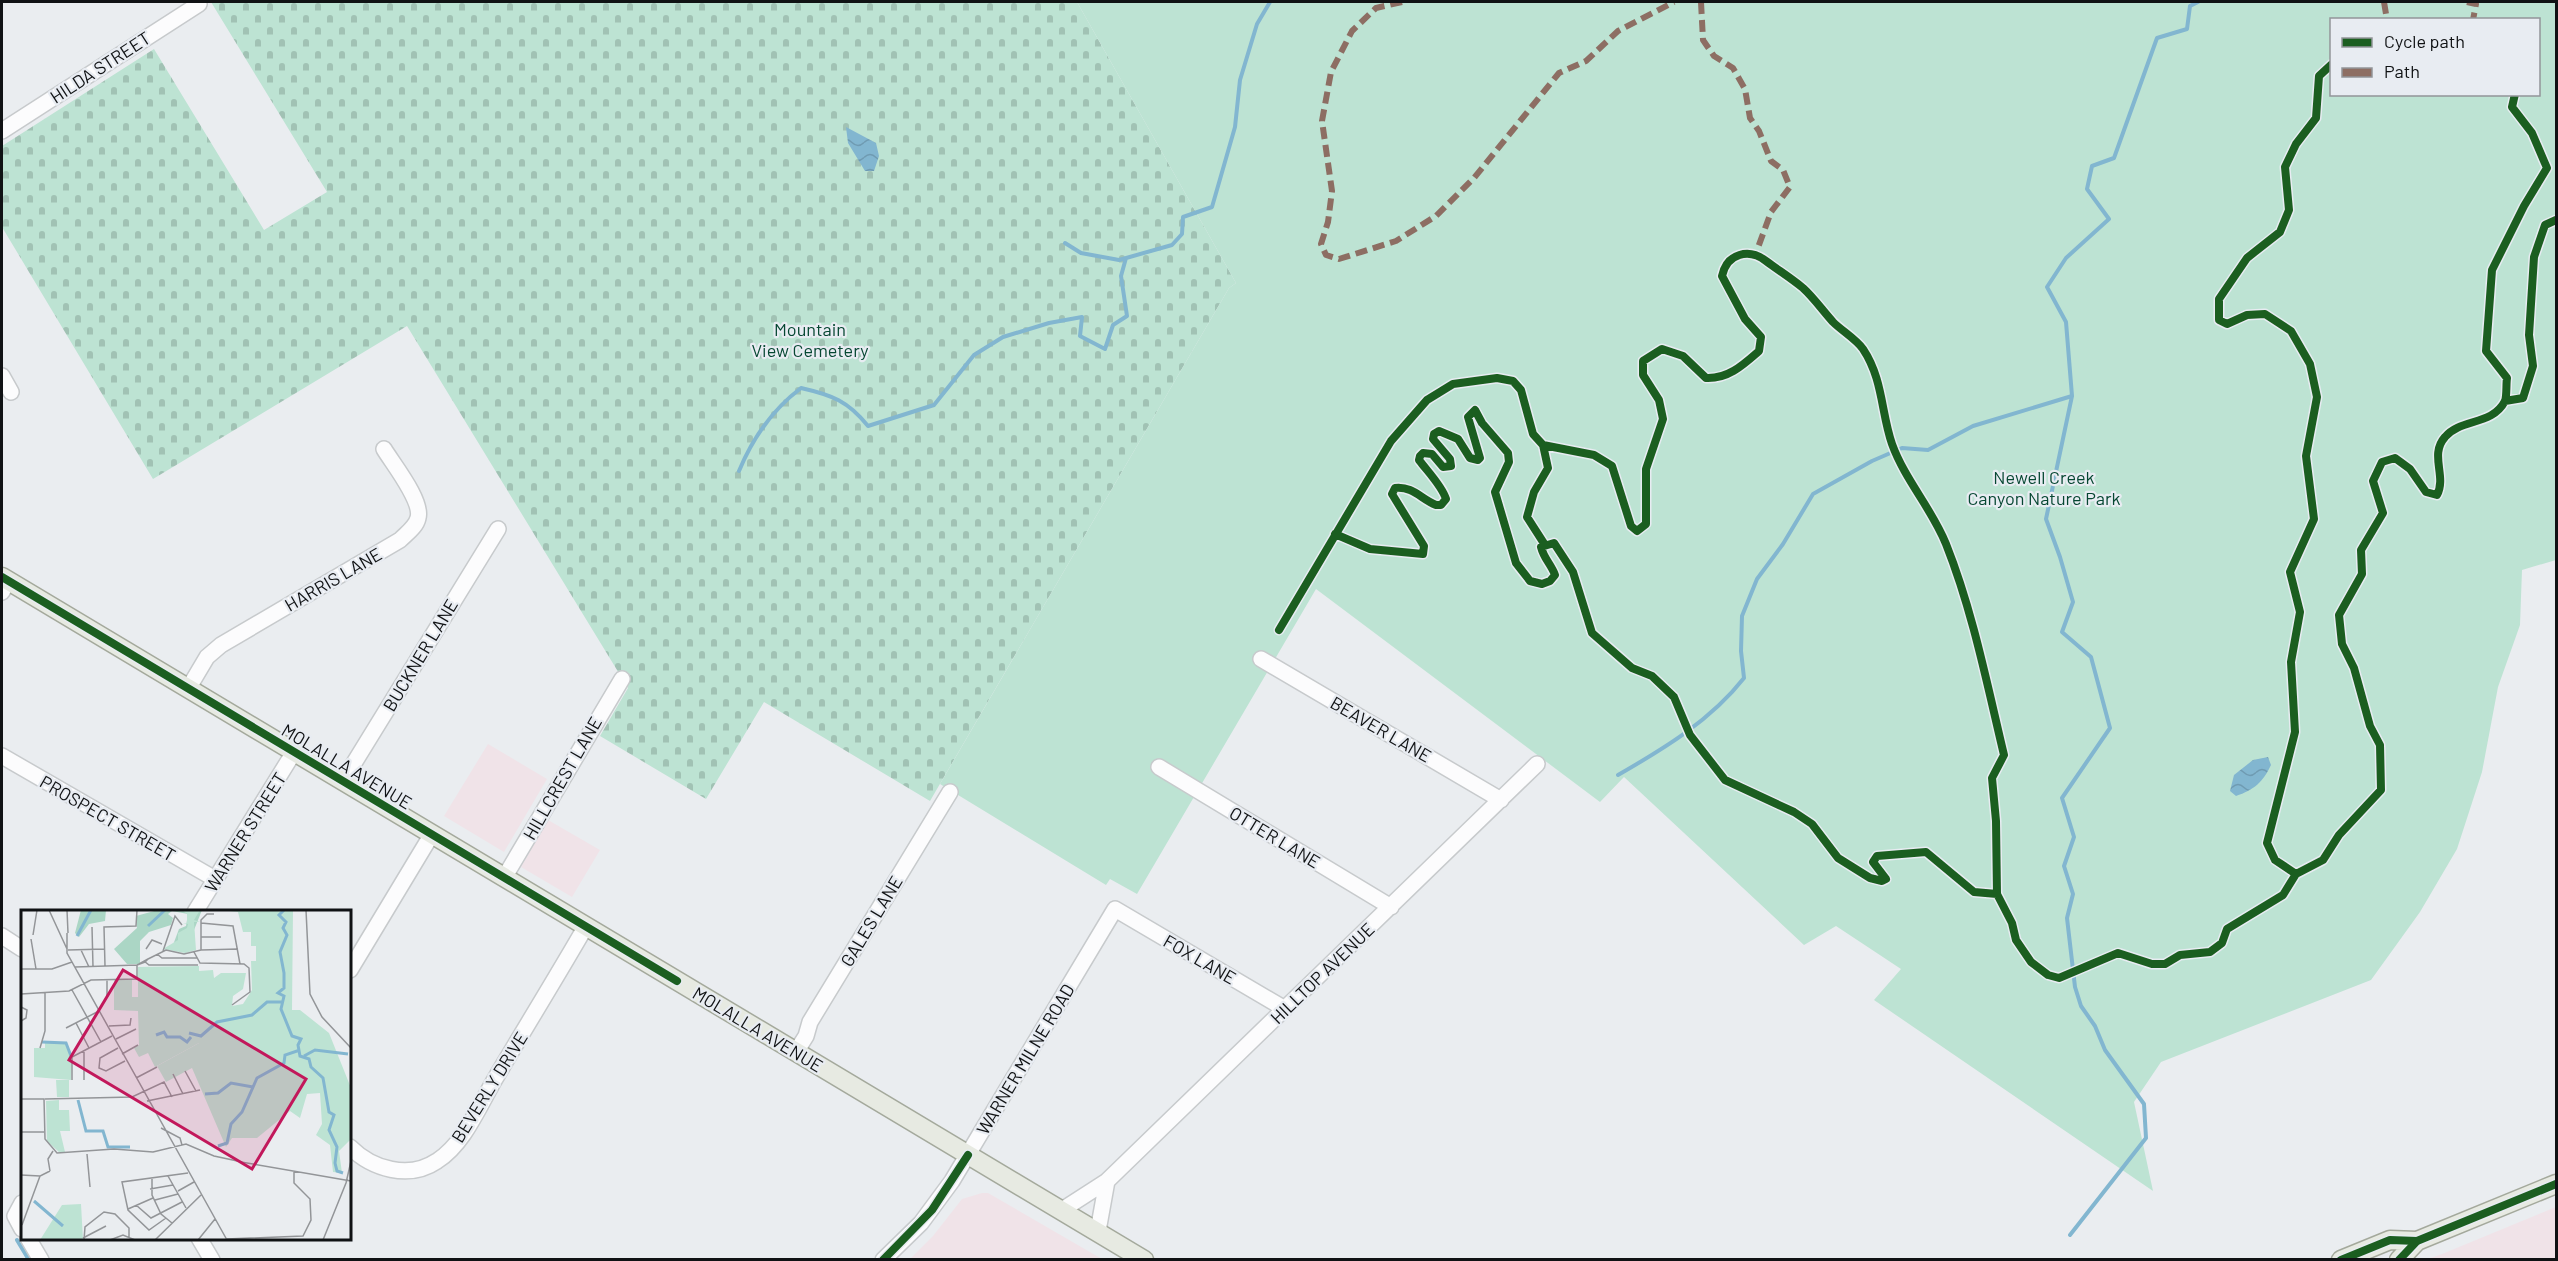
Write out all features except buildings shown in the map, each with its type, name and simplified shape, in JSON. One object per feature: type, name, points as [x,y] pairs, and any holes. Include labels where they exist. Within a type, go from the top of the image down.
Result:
[{"type":"main road","name":"MOLALLA AVENUE","points":[[4,583],[188,689],[1144,1260]]},
{"type":"main road","points":[[2399,1260],[2417,1241],[2556,1184]]},
{"type":"main road","points":[[2348,1258],[2390,1240],[2417,1241]]},
{"type":"street","name":"HILDA STREET","points":[[2,131],[198,3]]},
{"type":"street","points":[[2,376],[11,392]]},
{"type":"street","name":"HARRIS LANE","points":[[188,689],[207,657],[220,645],[400,540],[414,527],[419,511],[416,501],[384,450]]},
{"type":"street","name":"BUCKNER LANE","points":[[343,782],[498,528]]},
{"type":"street","name":"BEAVER LANE","points":[[1261,659],[1501,800]]},
{"type":"street","name":"HILLCREST LANE","points":[[504,878],[622,679]]},
{"type":"street","name":"WARNER STREET","points":[[196,910],[294,752]]},
{"type":"street","name":"PROSPECT STREET","points":[[2,756],[215,879]]},
{"type":"street","name":"HILLTOP AVENUE","points":[[1062,1210],[1107,1181],[1537,764]]},
{"type":"street","name":"OTTER LANE","points":[[1159,767],[1390,907]]},
{"type":"street","name":"GALES LANE","points":[[796,1052],[806,1036],[810,1022],[950,792]]},
{"type":"street","points":[[351,968],[432,834]]},
{"type":"street","name":"FOX LANE","points":[[1115,909],[1285,1009]]},
{"type":"street","name":"WARNER MILNE ROAD","points":[[883,1260],[932,1210],[968,1155],[1115,909]]},
{"type":"street","name":"BEVERLY DRIVE","points":[[351,1148],[374,1165],[413,1171],[426,1167],[447,1152],[470,1121],[586,926]]},
{"type":"street","points":[[2,936],[21,948]]},
{"type":"street","points":[[1098,1232],[1107,1181]]},
{"type":"street","points":[[29,1240],[41,1260]]},
{"type":"street","points":[[200,1240],[212,1260]]},
{"type":"shaded area","points":[[488,744],[547,779],[504,852],[444,816]]},
{"type":"shaded area","points":[[548,820],[600,850],[572,897],[521,867]]},
{"type":"shaded area","points":[[988,1193],[1102,1259],[910,1259],[933,1236],[962,1199]]},
{"type":"shaded area","points":[[2556,1207],[2556,1259],[2428,1259],[2442,1254]]},
{"type":"green space","name":"Mountain View Cemetery","points":[[211,2],[1077,2],[1236,283],[1229,288],[930,801],[764,702],[706,799],[600,736],[628,688],[407,326],[153,479],[2,227],[2,146],[154,49],[264,230],[327,192]]},
{"type":"green space","name":"Newell Creek Canyon Nature Park","points":[[1077,2],[2556,2],[2556,560],[2522,570],[2520,625],[2498,687],[2482,772],[2457,849],[2420,912],[2371,980],[2161,1062],[2134,1102],[2153,1191],[1874,1000],[1901,969],[1836,926],[1804,945],[1624,777],[1600,802],[1316,589],[1137,894],[1110,879],[1106,885],[940,784],[1229,288],[1236,283]]},
{"type":"water","points":[[846,127],[876,143],[879,156],[874,171],[865,171],[848,143]]},
{"type":"water","points":[[2268,757],[2271,765],[2257,785],[2236,796],[2230,791],[2234,775],[2253,760]]},
{"type":"waterway","points":[[1065,243],[1081,253],[1119,260],[1172,245],[1182,234],[1183,217],[1212,207],[1235,127],[1240,80],[1257,24],[1270,2]]},
{"type":"waterway","points":[[2070,1235],[2146,1138],[2144,1104],[2105,1050],[2095,1026],[2081,1006],[2075,987],[2067,918],[2073,894],[2064,866],[2074,837],[2062,798],[2110,728],[2091,657],[2062,632],[2073,602],[2046,519],[2072,396],[2066,322],[2047,287],[2066,258],[2109,219],[2087,189],[2092,166],[2114,158],[2157,38],[2187,29],[2190,6],[2198,2]]},
{"type":"waterway","points":[[739,471],[764,425],[781,405],[801,388],[839,400],[861,417],[868,426],[934,405],[974,355],[1003,337],[1049,323],[1082,317],[1080,336],[1105,349],[1113,325],[1127,316],[1121,276],[1126,258]]},
{"type":"waterway","points":[[1618,775],[1670,744],[1702,720],[1744,678],[1741,651],[1742,616],[1757,579],[1783,544],[1813,494],[1872,461],[1902,448],[1928,450],[1973,426],[2072,396]]},
{"type":"waterway","points":[[17,1240],[29,1260]]},
{"type":"marked path","points":[[1402,2],[1376,8],[1352,31],[1331,72],[1322,121],[1332,191],[1328,222],[1321,244],[1326,255],[1339,259],[1396,241],[1436,216],[1474,178],[1559,73],[1586,61],[1618,31],[1674,2]]},
{"type":"marked path","points":[[1701,2],[1703,40],[1714,56],[1733,68],[1745,89],[1750,118],[1759,131],[1771,161],[1783,170],[1790,187],[1771,212],[1756,253]]},
{"type":"marked path","points":[[2384,2],[2387,18]]},
{"type":"marked path","points":[[2467,2],[2476,4],[2473,18]]},
{"type":"cycle path","points":[[1279,630],[1391,441],[1427,400],[1453,384],[1497,378],[1513,381],[1521,390],[1533,434],[1543,445],[1594,455],[1612,466],[1631,526],[1637,531],[1646,524],[1646,469],[1663,419],[1659,400],[1643,375],[1643,361],[1662,349],[1683,356],[1706,378],[1714,378],[1735,370],[1759,351],[1761,337],[1745,319],[1722,276],[1725,268],[1734,258],[1746,254],[1759,257],[1803,288],[1833,322],[1857,342],[1870,360],[1881,396],[1888,432],[1897,457],[1940,531],[1956,570],[1972,622],[2004,755],[1992,778],[1996,821],[1997,894],[2012,923],[2016,940],[2031,962],[2048,975],[2059,978],[2118,953],[2152,964],[2165,964],[2180,955],[2210,952],[2222,943],[2227,929],[2283,895],[2296,874],[2275,860],[2267,843],[2295,732],[2291,662],[2300,612],[2290,572],[2314,519],[2306,456],[2317,397],[2310,364],[2291,331],[2265,314],[2247,315],[2227,324],[2219,320],[2219,299],[2247,258],[2280,232],[2289,210],[2285,167],[2296,144],[2316,118],[2319,76],[2330,66]]},
{"type":"cycle path","points":[[2296,874],[2323,860],[2339,835],[2381,790],[2380,745],[2370,726],[2354,668],[2342,644],[2339,615],[2362,574],[2361,550],[2383,513],[2373,481],[2382,462],[2395,458],[2410,469],[2426,492],[2437,495],[2440,488],[2438,451],[2445,437],[2459,427],[2492,414],[2506,399],[2507,378],[2486,351],[2492,270],[2524,206],[2547,168],[2532,133],[2512,107],[2515,96]]},
{"type":"cycle path","points":[[2505,401],[2523,398],[2533,366],[2529,335],[2534,257],[2545,225],[2556,220]]},
{"type":"cycle path","points":[[1335,534],[1370,549],[1423,554],[1424,546],[1392,494],[1395,488],[1407,489],[1436,505],[1441,505],[1446,499],[1444,494],[1419,460],[1420,456],[1423,453],[1432,454],[1443,467],[1451,466],[1450,459],[1433,439],[1434,434],[1439,431],[1458,439],[1470,458],[1478,460],[1480,458],[1468,417],[1475,410],[1482,423],[1508,453],[1509,462],[1495,492],[1516,563],[1530,581],[1542,584],[1550,581],[1555,575],[1541,547],[1554,543],[1573,572],[1592,633],[1632,668],[1652,676],[1674,697],[1690,735],[1725,780],[1794,812],[1812,824],[1838,858],[1870,878],[1882,881],[1886,879],[1873,862],[1877,856],[1926,852],[1974,892],[1997,894]]},
{"type":"cycle path","points":[[1543,445],[1548,468],[1534,492],[1527,517],[1545,545]]},
{"type":"cycle path","points":[[2,577],[677,981]]},
{"type":"cycle path","points":[[883,1260],[932,1210],[968,1155]]},
{"type":"cycle path","points":[[2399,1260],[2417,1241],[2556,1184]]},
{"type":"cycle path","points":[[2341,1260],[2390,1240],[2417,1241]]}]
